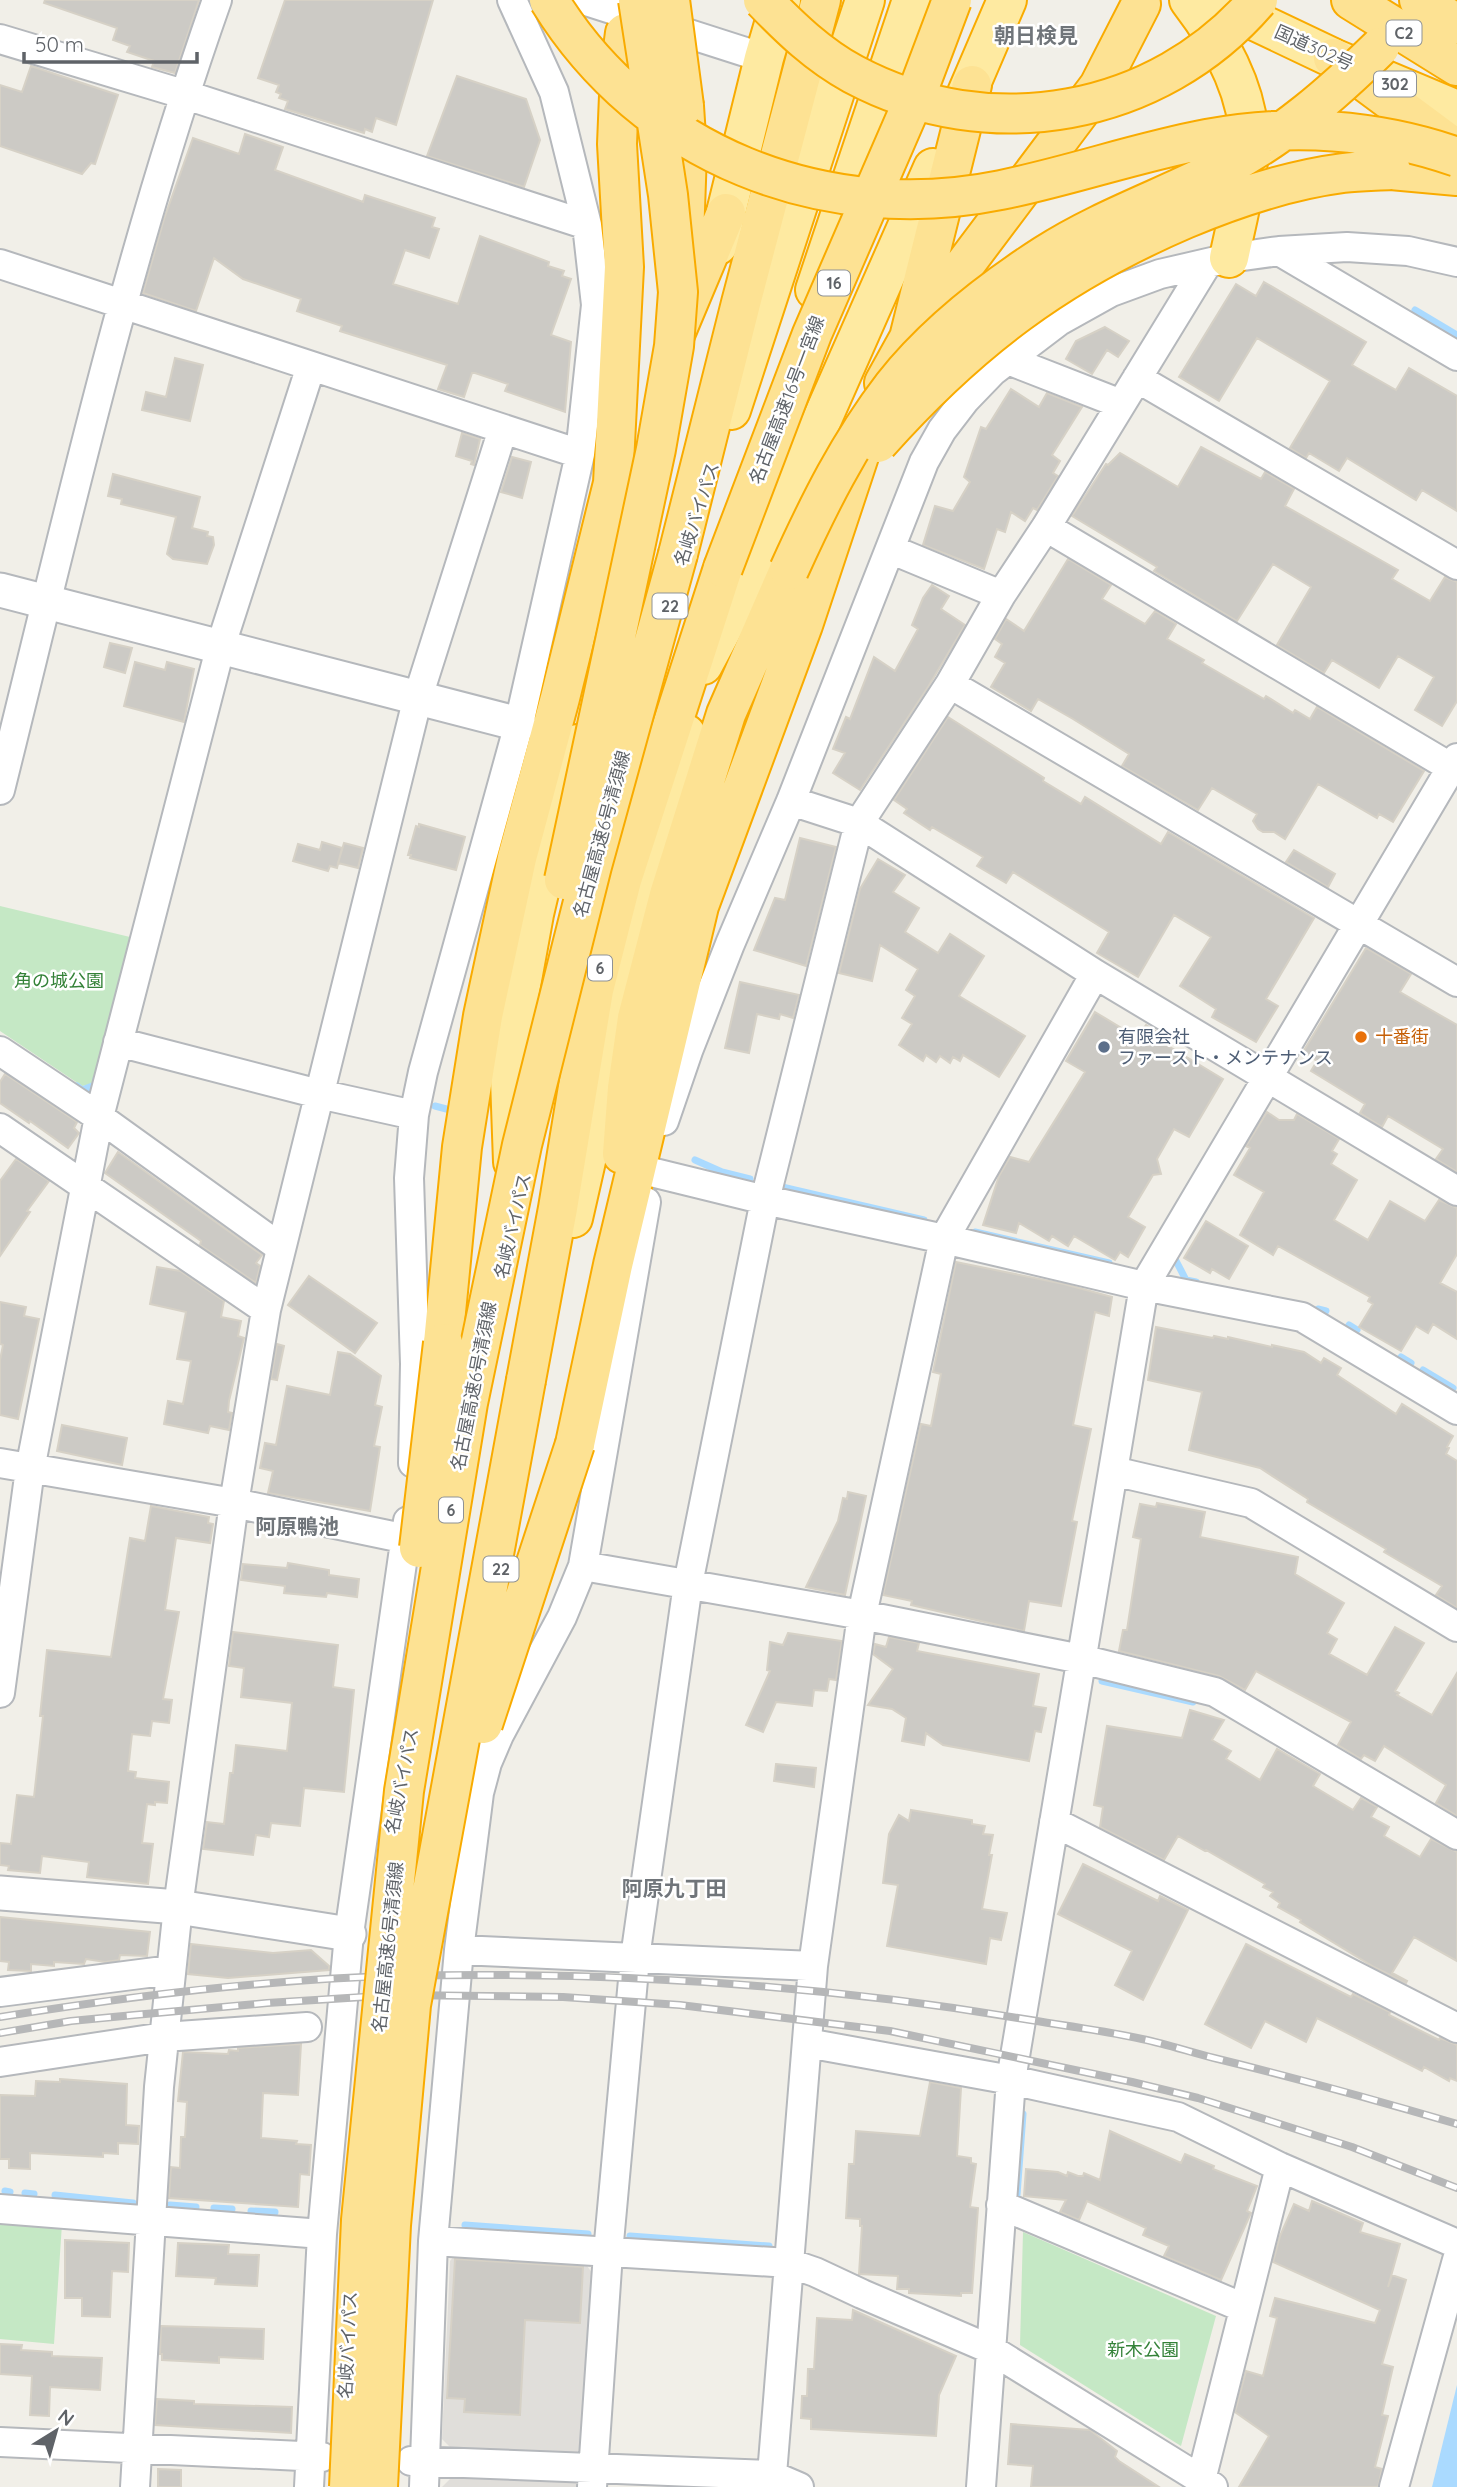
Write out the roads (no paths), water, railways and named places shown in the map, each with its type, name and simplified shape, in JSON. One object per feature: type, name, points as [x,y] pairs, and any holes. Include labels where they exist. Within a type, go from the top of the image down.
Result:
[{"type":"highway","points":[[549,0],[589,56],[624,92],[668,127],[713,154],[757,173],[811,188],[858,196],[907,199],[955,197],[1001,190],[1207,139],[1256,132],[1306,130],[1356,133],[1403,140],[1457,157]]},
{"type":"highway","points":[[543,1062],[547,978],[586,774],[656,449],[674,346],[684,239],[687,152],[684,106],[670,0]]},
{"type":"highway","points":[[763,0],[790,28],[824,55],[851,73],[884,89],[935,105],[975,112],[1008,113],[1049,112],[1099,103],[1159,79],[1216,41],[1241,20],[1258,0]]},
{"type":"highway","name":"22","points":[[514,1213],[509,1051],[534,914],[561,799],[620,612],[640,523],[696,330],[781,0]]},
{"type":"highway","name":"名古屋高速6号清須線","points":[[349,2487],[361,2220],[404,1791],[468,1403],[522,1145],[592,866],[678,554],[821,0]]},
{"type":"highway","name":"名岐バイパス","points":[[324,2467],[355,2232],[380,1893],[514,1213],[679,572],[865,0]]},
{"type":"highway","name":"22","points":[[413,2474],[405,2241],[421,2024],[446,1936],[463,1755],[529,1424],[649,884],[703,665],[820,276],[912,0]]},
{"type":"highway","name":"名古屋高速16号一宮線","points":[[723,568],[811,334],[920,85],[952,0]]},
{"type":"highway","name":"22","points":[[703,665],[762,555],[972,85],[1007,0]]},
{"type":"highway","points":[[1189,0],[1209,27],[1233,73],[1242,97],[1247,123],[1249,150],[1246,172],[1218,261]]},
{"type":"highway","name":"国道302号","points":[[1210,0],[1333,58],[1457,110]]},
{"type":"highway","name":"C2","points":[[1351,0],[1457,66]]},
{"type":"highway","points":[[613,1265],[627,1088],[637,1018],[669,895],[726,715],[789,570],[835,474],[862,429],[894,385],[926,349],[964,314],[1046,254],[1226,166],[1268,142],[1349,79],[1380,47],[1417,0]]},
{"type":"highway","name":"C2","points":[[1417,0],[1457,24]]},
{"type":"highway","points":[[460,1853],[575,1444],[613,1265],[699,906],[803,625],[885,381],[909,338],[1099,86],[1141,4]]},
{"type":"highway","points":[[631,17],[668,195],[678,292]]},
{"type":"highway","points":[[613,483],[624,267],[617,144],[620,71],[631,17]]},
{"type":"highway","points":[[1333,58],[1457,150]]},
{"type":"highway","points":[[909,338],[972,85]]},
{"type":"highway","points":[[789,570],[844,485],[911,406],[949,368],[988,335],[1065,280],[1120,249],[1207,210],[1303,180],[1344,173],[1391,170],[1457,176]]},
{"type":"highway","points":[[404,1791],[398,1723],[443,1343],[462,1147],[483,1016],[516,858],[613,483],[726,213]]},
{"type":"highway","name":"名古屋高速6号清須線","points":[[378,2487],[391,2225],[410,2018],[460,1853],[558,1208],[594,990],[622,880],[723,568]]},
{"type":"street","points":[[0,790],[122,305],[183,94],[216,0]]},
{"type":"street","points":[[309,2487],[324,2467],[322,2234],[349,1934],[407,1539],[414,1451],[415,1364],[409,1178],[414,1115],[423,1072],[519,724],[580,454],[596,304],[587,225],[554,92],[512,0]]},
{"type":"street","points":[[583,0],[764,58]]},
{"type":"street","points":[[0,39],[183,94],[587,225]]},
{"type":"street","points":[[460,1853],[487,1763],[520,1692],[562,1618],[583,1566],[651,1172],[665,1116],[688,1051],[924,462],[942,430],[965,400],[993,371],[1059,321],[1111,292],[1160,274],[1279,251],[1346,247],[1408,251],[1457,262]]},
{"type":"street","points":[[1279,251],[1457,356]]},
{"type":"street","points":[[592,2477],[608,2253],[635,1958],[688,1584],[765,1200],[859,823],[950,684],[1001,595],[1137,378],[1218,261]]},
{"type":"street","points":[[0,264],[580,454]]},
{"type":"street","points":[[1008,360],[1121,404]]},
{"type":"street","points":[[0,1693],[30,1469],[99,1117],[221,645],[311,366]]},
{"type":"street","points":[[1137,378],[1457,565]]},
{"type":"street","points":[[135,2487],[135,2449],[150,2220],[164,2037],[178,1906],[234,1503],[266,1310],[418,697],[503,429]]},
{"type":"street","points":[[981,2487],[1010,2080],[1144,1286],[1455,765],[1046,527]]},
{"type":"street","points":[[890,550],[1001,595]]},
{"type":"street","points":[[0,590],[519,724]]},
{"type":"street","points":[[950,684],[1457,982]]},
{"type":"street","points":[[790,801],[859,823],[1096,974],[1457,1191]]},
{"type":"street","points":[[771,2481],[813,1966],[862,1615],[944,1239],[1096,974]]},
{"type":"street","points":[[118,1042],[319,1094],[414,1115]]},
{"type":"street","points":[[0,1051],[99,1117],[281,1248]]},
{"type":"street","points":[[0,1128],[266,1310]]},
{"type":"street","points":[[651,1172],[1144,1286],[1301,1317],[1457,1410]]},
{"type":"street","points":[[0,1463],[234,1503],[407,1539]]},
{"type":"street","points":[[1113,1471],[1251,1503],[1457,1627]]},
{"type":"street","points":[[583,1566],[862,1615],[1081,1659],[1215,1692],[1457,1835]]},
{"type":"street","points":[[463,1755],[460,1853],[446,1936],[433,2241],[413,2474],[771,2481],[799,2487]]},
{"type":"street","points":[[1054,1822],[1457,2028]]},
{"type":"street","points":[[364,1825],[380,1893]]},
{"type":"street","points":[[0,1893],[178,1906],[349,1934]]},
{"type":"street","points":[[446,1936],[635,1958],[813,1966]]},
{"type":"street","points":[[0,1992],[171,1970]]},
{"type":"street","points":[[0,2062],[164,2037],[307,2027]]},
{"type":"street","points":[[807,2043],[1010,2080],[1178,2118],[1280,2167],[1457,2244]]},
{"type":"street","points":[[433,2241],[789,2263],[990,2349],[1207,2483],[1244,2308],[1280,2167]]},
{"type":"street","points":[[1001,2205],[1244,2308]]},
{"type":"street","points":[[0,2208],[322,2234]]},
{"type":"street","points":[[1394,2487],[1457,2260]]},
{"type":"street","points":[[0,2442],[135,2449],[324,2467]]},
{"type":"water","points":[[1457,2385],[1457,2487],[1432,2487]]},
{"type":"waterway","points":[[1415,310],[1457,335]]},
{"type":"waterway","points":[[77,1086],[82,1090],[95,1085],[96,1079]]},
{"type":"waterway","points":[[435,1106],[454,1111]]},
{"type":"waterway","points":[[695,1160],[722,1172],[750,1179]]},
{"type":"waterway","points":[[782,1187],[924,1220]]},
{"type":"waterway","points":[[975,1232],[1109,1263]]},
{"type":"waterway","points":[[1176,1253],[1174,1257],[1186,1280],[1196,1282]]},
{"type":"waterway","points":[[1318,1309],[1326,1311]]},
{"type":"waterway","points":[[1349,1325],[1357,1330]]},
{"type":"waterway","points":[[1401,1357],[1411,1363]]},
{"type":"waterway","points":[[1423,1370],[1453,1388]]},
{"type":"waterway","points":[[1102,1681],[1193,1702]]},
{"type":"waterway","points":[[1017,2195],[1023,2114]]},
{"type":"waterway","points":[[5,2191],[10,2192]]},
{"type":"waterway","points":[[25,2193],[34,2194]]},
{"type":"waterway","points":[[55,2195],[133,2203]]},
{"type":"waterway","points":[[170,2205],[196,2207]]},
{"type":"waterway","points":[[214,2208],[232,2209]]},
{"type":"waterway","points":[[251,2211],[275,2212]]},
{"type":"waterway","points":[[465,2225],[588,2234]]},
{"type":"waterway","points":[[630,2236],[769,2246]]},
{"type":"railway","points":[[0,2017],[198,1990],[348,1978],[476,1975],[709,1982],[864,1996],[1127,2036],[1306,2081],[1457,2124]]},
{"type":"railway","points":[[0,2033],[71,2021],[267,2003],[396,1995],[563,1997],[680,2005],[890,2031],[1132,2082],[1198,2098],[1352,2147],[1457,2188]]},
{"type":"place","name":"十番街","points":[[1361,1037]]},
{"type":"place","name":"有限会社 ファースト・メンテナンス","points":[[1104,1047]]},
{"type":"district","name":"朝日検見","points":[[1036,36]]},
{"type":"district","name":"阿原鴨池","points":[[297,1527]]},
{"type":"district","name":"阿原九丁田","points":[[674,1889]]},
{"type":"park label","name":"角の城公園","points":[[59,981]]},
{"type":"park label","name":"新木公園","points":[[1143,2350]]}]
